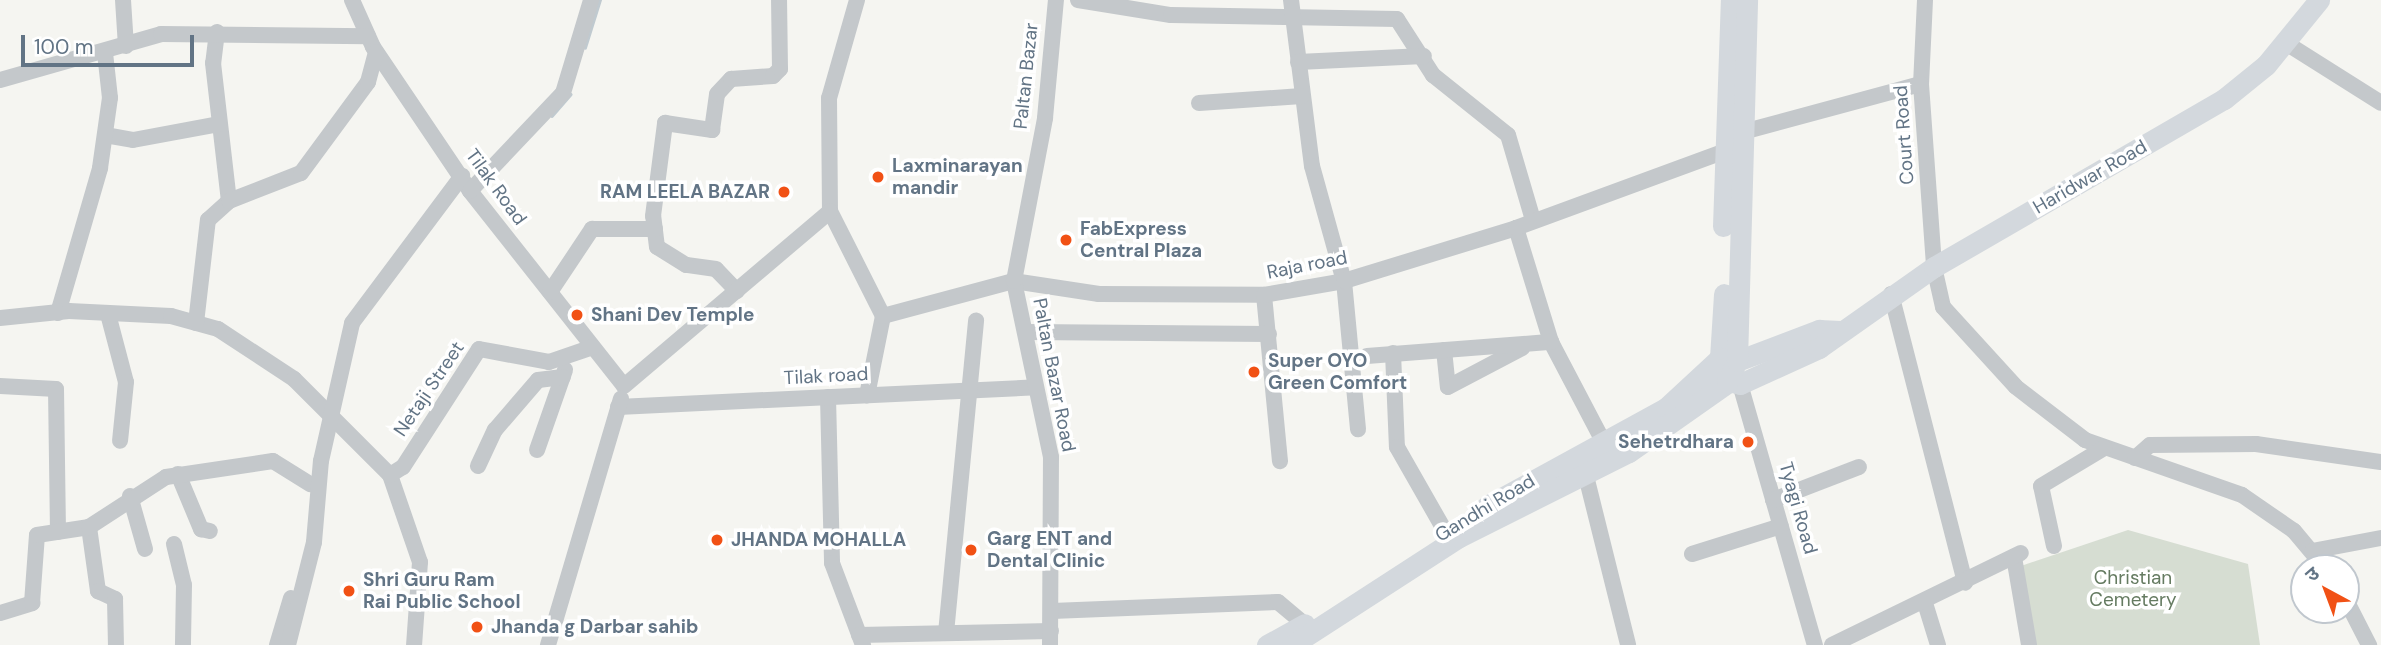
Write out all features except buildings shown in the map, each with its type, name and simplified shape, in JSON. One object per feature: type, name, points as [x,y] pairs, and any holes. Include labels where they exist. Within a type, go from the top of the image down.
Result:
[{"type":"main road","points":[[1706,376],[1733,383],[1729,359],[1723,152],[1731,0]]},
{"type":"main road","points":[[1729,359],[1747,0]]},
{"type":"main road","name":"Haridwar Road","points":[[1733,383],[1819,348],[1934,267],[2224,99],[2286,43],[2319,0]]},
{"type":"main road","name":"Haridwar Road","points":[[1729,359],[1819,330],[1840,331]]},
{"type":"main road","name":"Gandhi Road","points":[[1267,645],[1312,634],[1445,531],[1604,443],[1729,359]]},
{"type":"main road","name":"Gandhi Road","points":[[1292,645],[1459,537],[1629,452],[1733,383]]},
{"type":"street","points":[[123,0],[126,46]]},
{"type":"street","name":"Tilak Road","points":[[352,0],[376,51],[463,179],[624,386]]},
{"type":"street","points":[[288,645],[314,542],[321,461],[352,323],[463,179],[563,93],[591,0]]},
{"type":"street","points":[[737,291],[716,269],[694,267],[661,251],[655,229],[665,123],[712,130],[717,94],[731,79],[773,76],[780,68],[779,0]]},
{"type":"street","points":[[857,0],[829,98],[830,211],[883,316],[867,395]]},
{"type":"street","name":"Paltan Bazar","points":[[1014,281],[1045,118],[1056,0]]},
{"type":"street","points":[[1078,0],[1171,15],[1291,8],[1397,19],[1424,56],[1433,75],[1508,135],[1534,220]]},
{"type":"street","name":"Court Road","points":[[1925,0],[1921,84],[1934,267],[1943,307],[2016,387],[2104,448],[2242,495],[2314,554]]},
{"type":"street","points":[[1291,8],[1312,166],[1344,281],[1358,429]]},
{"type":"street","points":[[217,32],[219,124],[229,201]]},
{"type":"street","points":[[0,80],[105,53],[161,34],[217,32],[368,36]]},
{"type":"street","points":[[2286,43],[2381,103]]},
{"type":"street","points":[[196,323],[208,220],[229,201],[301,173],[368,82],[376,51]]},
{"type":"street","points":[[58,313],[104,135],[110,98],[105,53]]},
{"type":"street","points":[[1298,62],[1424,56]]},
{"type":"street","points":[[1740,133],[1921,84]]},
{"type":"street","points":[[1199,103],[1302,96]]},
{"type":"street","points":[[104,135],[133,140],[219,124]]},
{"type":"street","name":"Raja road","points":[[883,316],[1014,281],[1099,293],[1264,295],[1344,281],[1516,228],[1723,152]]},
{"type":"street","points":[[548,645],[624,386],[830,211]]},
{"type":"street","points":[[1516,228],[1551,342],[1604,443]]},
{"type":"street","points":[[550,292],[592,229],[655,229]]},
{"type":"street","name":"Paltan Bazar Road","points":[[1014,281],[1027,332],[1051,457],[1050,638]]},
{"type":"street","points":[[1264,295],[1280,461]]},
{"type":"street","points":[[1891,295],[1965,583]]},
{"type":"street","points":[[0,318],[58,313],[108,313],[196,323],[249,349],[332,414],[390,475],[420,562],[414,645]]},
{"type":"street","points":[[108,313],[126,382],[120,441]]},
{"type":"street","points":[[943,637],[965,393],[976,320]]},
{"type":"street","points":[[1027,332],[1269,334]]},
{"type":"street","points":[[1367,356],[1551,342]]},
{"type":"street","points":[[1444,350],[1448,387],[1530,344]]},
{"type":"street","points":[[537,450],[569,359],[593,346]]},
{"type":"street","name":"Netaji Street","points":[[390,475],[403,467],[479,349],[569,359]]},
{"type":"street","points":[[1393,353],[1397,447],[1445,531]]},
{"type":"street","points":[[478,466],[495,430],[538,380],[563,377]]},
{"type":"street","name":"Tyagi Road","points":[[1733,383],[1773,500],[1815,645]]},
{"type":"street","points":[[0,386],[56,389],[58,532]]},
{"type":"street","name":"Tilak road","points":[[618,407],[965,393],[1036,387]]},
{"type":"street","points":[[828,397],[832,563],[861,640],[943,637],[1050,638]]},
{"type":"street","points":[[277,645],[305,550],[310,484],[332,414]]},
{"type":"street","points":[[2135,458],[2150,445],[2256,444],[2381,462]]},
{"type":"street","points":[[2054,546],[2041,486],[2104,448]]},
{"type":"street","points":[[0,613],[30,605],[35,538],[89,527],[130,496],[178,474],[273,461],[310,484]]},
{"type":"street","points":[[1773,500],[1859,467]]},
{"type":"street","points":[[1585,472],[1628,645]]},
{"type":"street","points":[[178,474],[201,529],[210,531]]},
{"type":"street","points":[[130,496],[145,549]]},
{"type":"street","points":[[1692,554],[1781,526]]},
{"type":"street","points":[[89,527],[98,591],[115,599],[116,645]]},
{"type":"street","points":[[2312,551],[2381,538]]},
{"type":"street","points":[[174,544],[184,585],[183,645]]},
{"type":"street","points":[[1832,645],[1926,603],[2017,555],[2029,645]]},
{"type":"street","points":[[1052,611],[1278,602],[1312,634]]},
{"type":"street","points":[[1926,603],[1938,645]]},
{"type":"street","points":[[2359,624],[2370,645]]},
{"type":"green space","name":"Christian Cemetery","points":[[2128,530],[2248,564],[2260,645],[2032,645],[2018,567]]},
{"type":"waterway","points":[[585,48],[600,0]]},
{"type":"waterway","points":[[552,116],[570,95]]},
{"type":"place","name":"Laxminarayan mandir","points":[[878,177]]},
{"type":"place","name":"RAM LEELA BAZAR","points":[[784,192]]},
{"type":"place","name":"FabExpress Central Plaza","points":[[1066,240]]},
{"type":"place","name":"Shani Dev Temple","points":[[577,315]]},
{"type":"place","name":"Super OYO Green Comfort","points":[[1254,372]]},
{"type":"place","name":"Sehetrdhara","points":[[1748,442]]},
{"type":"place","name":"JHANDA MOHALLA","points":[[717,540]]},
{"type":"place","name":"Garg ENT and Dental Clinic","points":[[971,550]]},
{"type":"place","name":"Shri Guru Ram Rai Public School","points":[[349,591]]},
{"type":"place","name":"Jhanda g Darbar sahib","points":[[477,627]]}]
